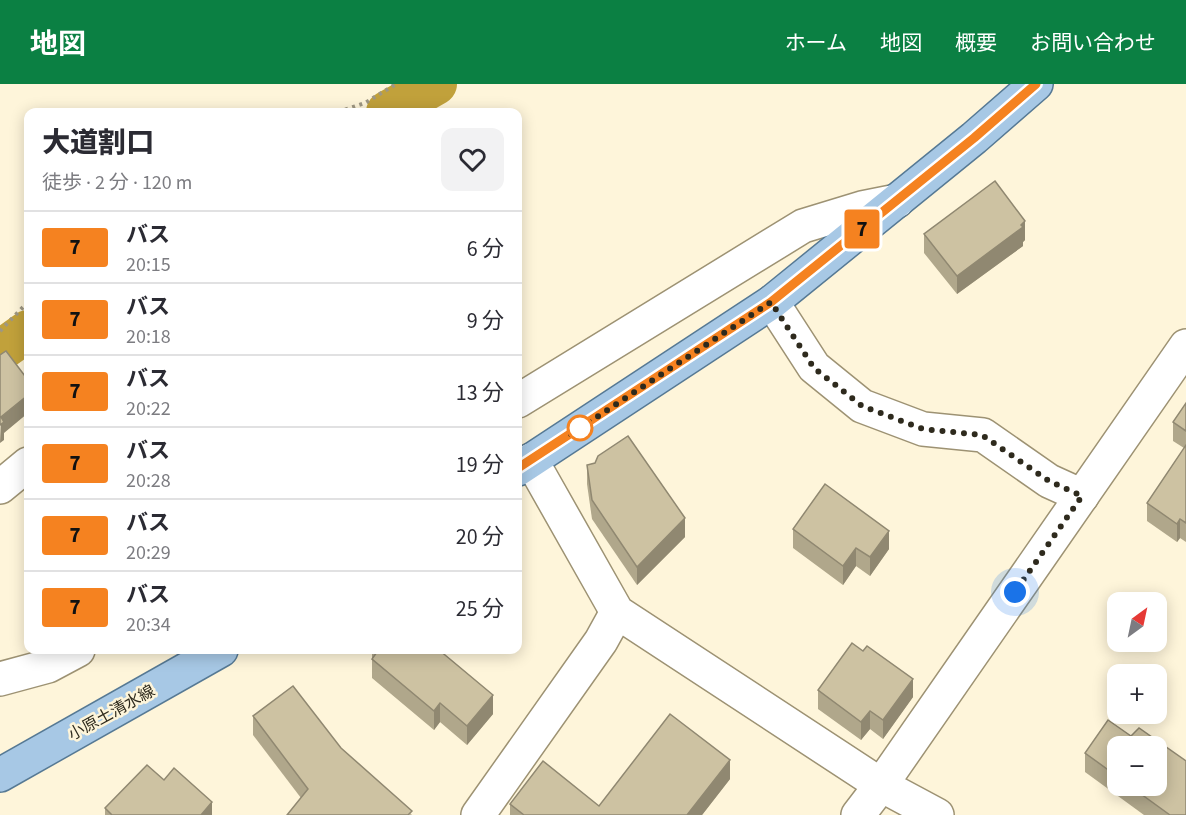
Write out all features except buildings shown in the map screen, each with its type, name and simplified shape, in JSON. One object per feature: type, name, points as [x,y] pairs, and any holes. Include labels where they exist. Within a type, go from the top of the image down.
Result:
[{"type":"main road","points":[[524,464],[771,302],[974,138],[1036,84]]},
{"type":"main road","name":"小原土清水線","points":[[0,775],[214,654]]},
{"type":"street","points":[[522,400],[803,226],[862,208],[897,201]]},
{"type":"street","points":[[771,302],[814,368],[862,406],[923,429],[982,435],[1049,481],[1082,496]]},
{"type":"street","points":[[858,815],[1186,346]]},
{"type":"street","points":[[524,464],[617,612],[881,785],[937,815]]},
{"type":"street","points":[[0,487],[24,467]]},
{"type":"street","points":[[478,815],[601,641],[617,612]]},
{"type":"street","points":[[0,679],[48,666],[70,654]]},
{"type":"path","points":[[350,108],[365,103],[396,84]]},
{"type":"path","points":[[0,331],[24,306]]},
{"type":"waterway","points":[[394,108],[436,84]]},
{"type":"waterway","points":[[0,351],[24,334]]},
{"type":"bus line","name":"7","points":[[522,466],[771,302],[974,138],[1036,84]]},
{"type":"route","points":[[580,428],[571,434],[771,302],[814,368],[862,406],[923,429],[982,435],[1049,481],[1082,496],[1015,592]]}]
